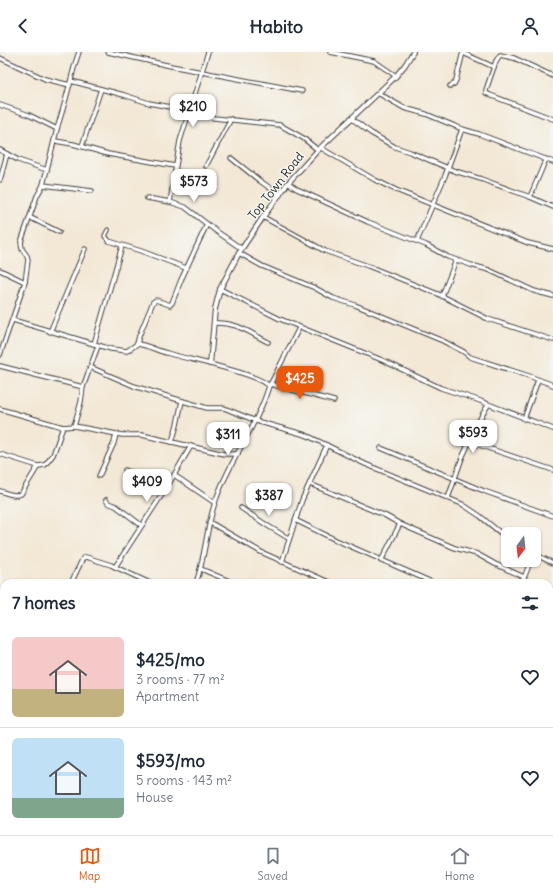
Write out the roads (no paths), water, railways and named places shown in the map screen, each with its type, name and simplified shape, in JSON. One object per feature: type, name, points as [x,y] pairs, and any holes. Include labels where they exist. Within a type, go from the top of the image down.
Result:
[{"type":"street","points":[[0,355],[25,282],[28,260],[27,256],[22,250],[22,242],[37,196],[43,185],[79,52]]},
{"type":"street","points":[[108,52],[171,66],[302,91]]},
{"type":"street","points":[[170,202],[180,141],[208,52]]},
{"type":"street","points":[[330,52],[374,62],[396,76]]},
{"type":"street","name":"Top Town Road","points":[[210,364],[215,309],[220,289],[239,253],[288,183],[319,149],[396,76],[413,52]]},
{"type":"street","points":[[450,86],[454,84],[456,80],[463,52],[494,67]]},
{"type":"street","points":[[553,76],[505,55],[498,56],[486,90],[486,93],[553,119]]},
{"type":"street","points":[[0,58],[45,78],[101,89],[149,103],[190,111],[214,118],[280,125],[319,149],[375,180],[432,205],[528,243],[553,249]]},
{"type":"street","points":[[82,146],[101,89]]},
{"type":"street","points":[[378,93],[404,108],[426,114],[462,129],[553,162]]},
{"type":"street","points":[[0,105],[29,115],[57,129]]},
{"type":"street","points":[[351,118],[371,133],[395,147],[553,207]]},
{"type":"street","points":[[206,166],[231,119]]},
{"type":"street","points":[[417,242],[448,168],[462,129]]},
{"type":"street","points":[[55,141],[82,146],[108,154],[175,166]]},
{"type":"street","points":[[0,150],[18,160],[47,170]]},
{"type":"street","points":[[0,180],[7,154]]},
{"type":"street","points":[[231,158],[260,181],[280,194]]},
{"type":"street","points":[[530,197],[546,159]]},
{"type":"street","points":[[288,183],[303,192],[368,222],[456,260],[489,270],[534,291],[553,296]]},
{"type":"street","points":[[43,185],[92,191]]},
{"type":"street","points":[[147,198],[170,202],[191,210],[207,224],[242,249]]},
{"type":"street","points":[[263,217],[325,251],[364,264],[442,296],[488,319],[553,340]]},
{"type":"street","points":[[31,218],[59,232]]},
{"type":"street","points":[[13,320],[96,345],[127,351],[137,344],[153,302],[156,300],[170,305],[207,224]]},
{"type":"street","points":[[108,230],[105,236],[107,240],[186,268]]},
{"type":"street","points":[[74,426],[82,402],[83,387],[90,367],[122,246]]},
{"type":"street","points":[[50,332],[85,249]]},
{"type":"street","points":[[239,253],[262,266],[315,288],[333,298],[355,305],[443,341],[464,352],[470,357],[513,370],[553,386]]},
{"type":"street","points":[[442,296],[456,260]]},
{"type":"street","points":[[0,270],[25,282]]},
{"type":"street","points":[[220,289],[299,328],[382,360],[441,388],[553,429]]},
{"type":"street","points":[[214,323],[220,322],[242,328],[268,342]]},
{"type":"street","points":[[197,579],[201,569],[209,522],[214,503],[231,465],[256,420],[270,385],[299,328]]},
{"type":"street","points":[[137,344],[210,364],[261,380],[270,385],[334,402]]},
{"type":"street","points":[[0,366],[83,387]]},
{"type":"street","points":[[90,367],[134,386],[207,408],[224,408],[256,420],[306,435],[365,464],[448,498],[473,510],[501,533]]},
{"type":"street","points":[[524,419],[538,380]]},
{"type":"street","points":[[172,442],[182,401]]},
{"type":"street","points":[[448,498],[456,479],[462,458],[488,405]]},
{"type":"street","points":[[0,409],[63,427],[74,426],[116,434],[133,436],[142,435],[224,454],[238,454]]},
{"type":"street","points":[[0,454],[38,466],[45,465],[53,455],[63,427]]},
{"type":"street","points":[[99,476],[114,443],[116,434]]},
{"type":"street","points":[[470,442],[553,470]]},
{"type":"street","points":[[282,562],[288,538],[302,500],[327,445]]},
{"type":"street","points":[[115,567],[167,487],[191,446]]},
{"type":"street","points":[[381,448],[456,479],[553,516]]},
{"type":"street","points":[[0,491],[17,496],[21,494],[38,466]]},
{"type":"street","points":[[125,470],[167,487]]},
{"type":"street","points":[[174,475],[214,503]]},
{"type":"street","points":[[310,484],[455,548],[477,554],[524,577],[528,567]]},
{"type":"street","points":[[106,500],[108,503],[116,506],[141,525]]},
{"type":"street","points":[[241,508],[288,538]]},
{"type":"street","points":[[295,520],[381,561],[424,579]]},
{"type":"street","points":[[209,522],[261,552],[322,579]]},
{"type":"street","points":[[381,561],[400,524]]},
{"type":"street","points":[[72,579],[83,558],[86,557],[115,567],[141,579]]},
{"type":"street","points":[[541,557],[553,563]]},
{"type":"street","points":[[201,569],[225,579]]}]
